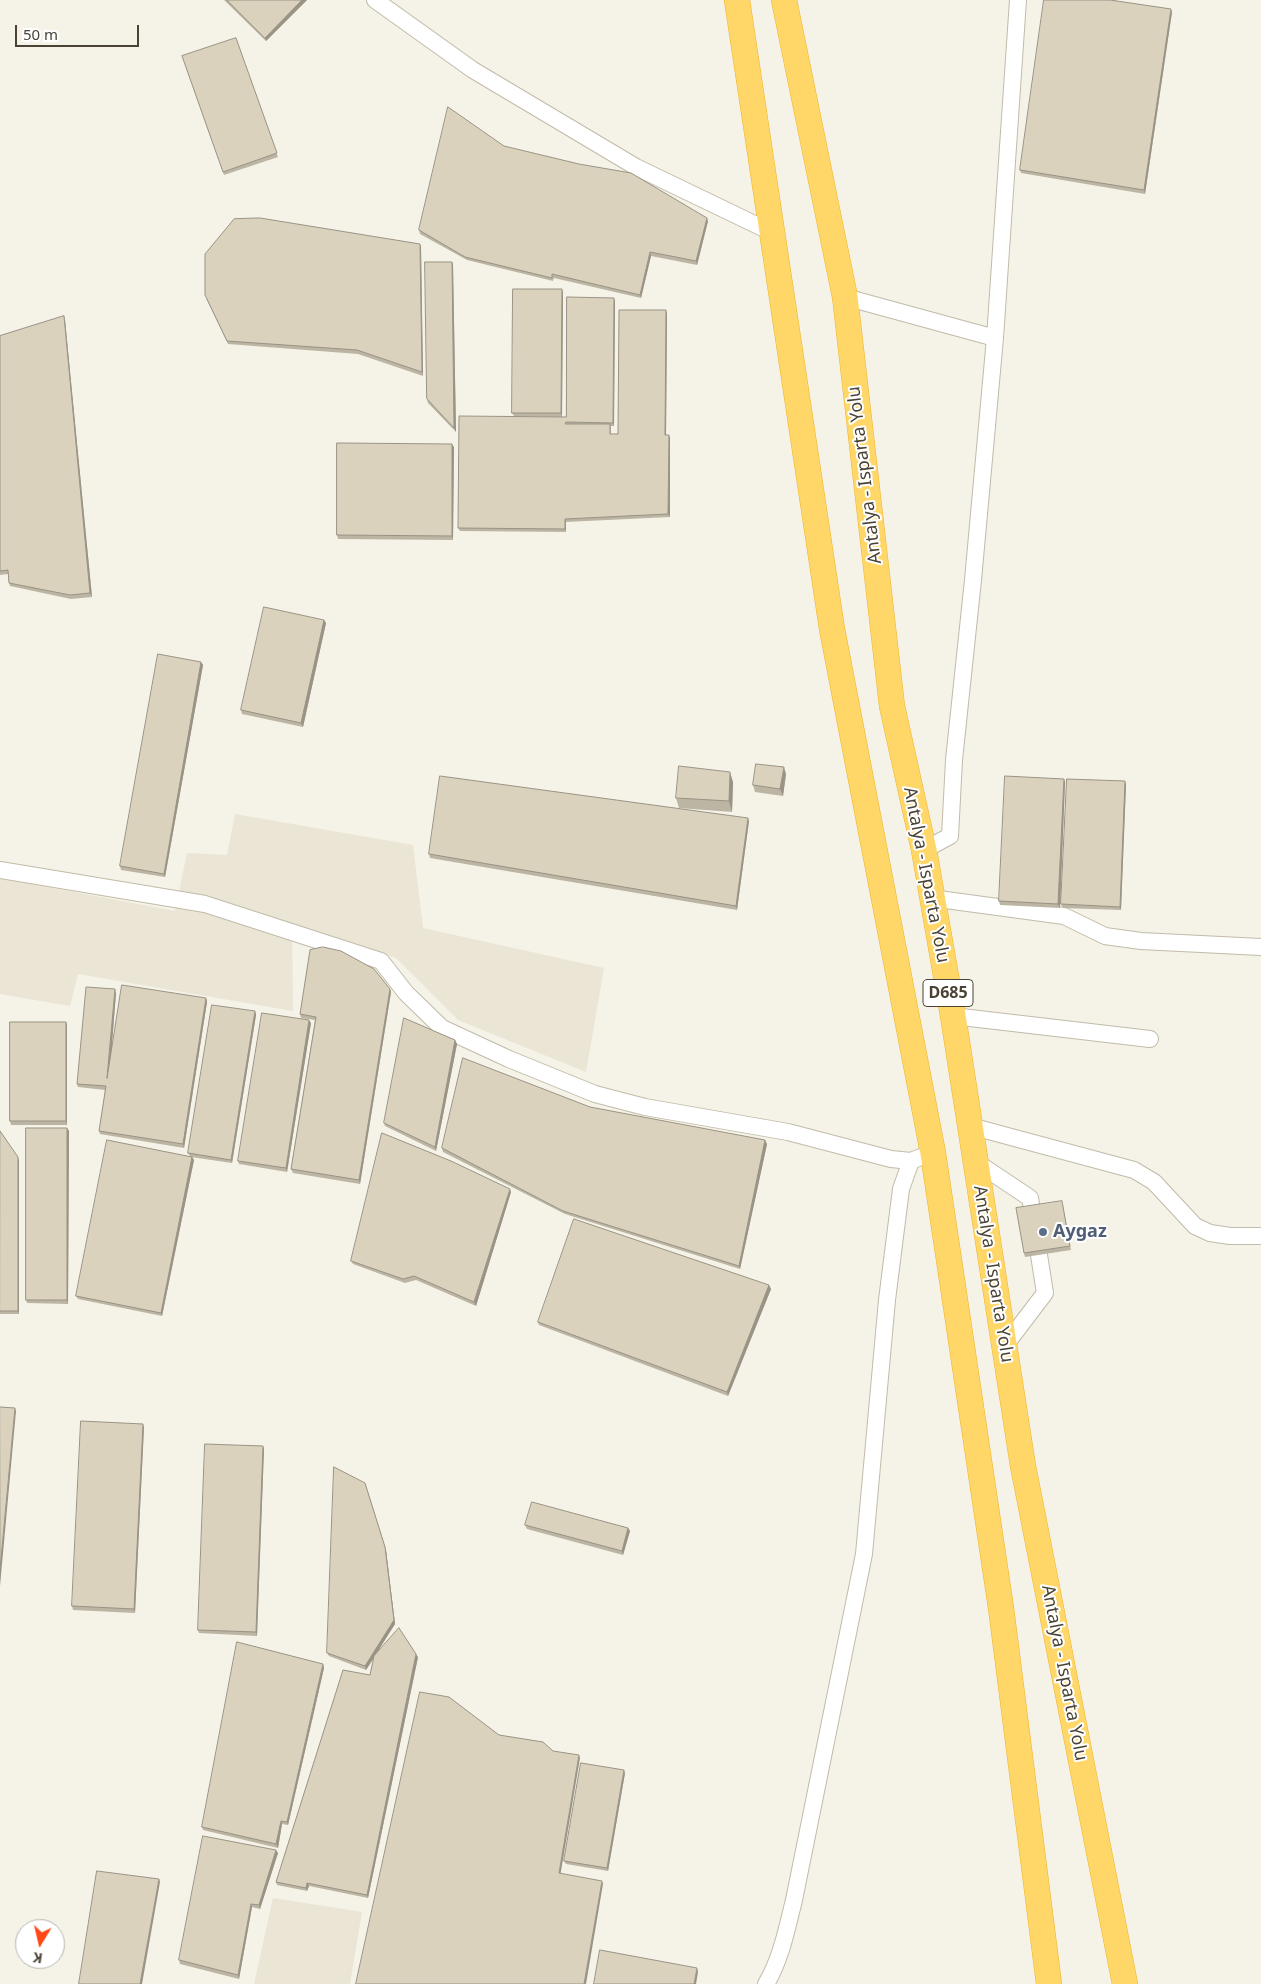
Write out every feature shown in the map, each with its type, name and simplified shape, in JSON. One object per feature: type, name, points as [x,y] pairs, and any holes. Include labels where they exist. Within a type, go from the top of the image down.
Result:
[{"type":"highway","name":"D685","points":[[737,0],[832,629],[1001,1608],[1049,1984]]},
{"type":"highway","name":"Antalya - Isparta Yolu","points":[[784,0],[845,297],[892,706],[924,850],[953,1016],[1023,1466],[1125,1984]]},
{"type":"street","points":[[375,0],[473,70],[636,168],[771,232]]},
{"type":"street","points":[[924,850],[950,836],[954,760],[973,580],[995,338],[1018,0]]},
{"type":"street","points":[[845,297],[995,338]]},
{"type":"street","points":[[0,870],[206,904],[381,961],[406,992],[442,1028],[509,1059],[595,1094],[644,1106],[788,1132],[891,1159],[922,1157]]},
{"type":"street","points":[[931,898],[1064,916],[1105,936],[1140,941],[1261,947]]},
{"type":"street","points":[[953,1016],[1150,1039]]},
{"type":"street","points":[[970,1126],[1134,1170],[1154,1182],[1194,1226],[1210,1233],[1230,1236],[1261,1236]]},
{"type":"street","points":[[766,1984],[772,1974],[785,1938],[794,1900],[864,1554],[887,1300],[902,1189],[922,1157]]},
{"type":"street","points":[[976,1162],[1030,1198],[1045,1293],[1004,1347]]},
{"type":"shaded area","points":[[235,814],[413,845],[423,928],[604,968],[586,1072],[458,1020],[396,958],[292,925],[293,1011],[78,974],[70,1006],[0,994],[0,878],[175,911],[187,853],[227,855]]},
{"type":"shaded area","points":[[273,1898],[362,1912],[350,1984],[254,1984]]},
{"type":"building","points":[[227,0],[302,0],[265,38]]},
{"type":"building","points":[[1044,0],[1110,0],[1171,9],[1144,190],[1020,170]]},
{"type":"building","points":[[236,38],[277,153],[223,172],[182,56]]},
{"type":"building","points":[[448,107],[504,146],[579,164],[631,173],[707,218],[696,261],[650,252],[640,295],[552,274],[552,278],[465,257],[419,230]]},
{"type":"building","points":[[260,218],[420,244],[422,372],[357,350],[227,341],[205,295],[205,254],[234,219]]},
{"type":"building","points":[[425,262],[452,262],[454,428],[427,399]]},
{"type":"building","points":[[513,289],[562,289],[561,413],[512,413]]},
{"type":"building","points":[[567,297],[614,298],[613,423],[566,422],[565,424],[610,424],[610,434],[618,434],[619,310],[666,310],[665,435],[669,435],[668,514],[565,519],[565,529],[458,528],[459,416],[566,417]]},
{"type":"building","points":[[64,316],[90,593],[70,595],[9,583],[8,570],[0,571],[0,336]]},
{"type":"building","points":[[337,443],[452,444],[452,536],[337,535]]},
{"type":"building","points":[[264,607],[324,620],[301,723],[241,710]]},
{"type":"building","points":[[158,654],[201,662],[164,874],[120,866]]},
{"type":"building","points":[[756,764],[784,767],[780,789],[753,785]]},
{"type":"building","points":[[679,766],[730,772],[729,801],[676,798]]},
{"type":"building","points":[[440,776],[748,818],[736,906],[429,854]]},
{"type":"building","points":[[1005,776],[1064,779],[1058,904],[999,901]]},
{"type":"building","points":[[1067,779],[1125,781],[1120,907],[1061,904]]},
{"type":"building","points":[[323,947],[341,951],[374,969],[390,989],[359,1180],[291,1169],[316,1017],[300,1014],[310,950]]},
{"type":"building","points":[[122,985],[206,998],[183,1144],[99,1131],[106,1086],[77,1084],[86,987],[115,989],[107,1078]]},
{"type":"building","points":[[212,1005],[255,1011],[231,1160],[188,1153]]},
{"type":"building","points":[[262,1013],[309,1020],[286,1168],[238,1161]]},
{"type":"building","points":[[404,1018],[455,1040],[435,1147],[384,1123]]},
{"type":"building","points":[[10,1022],[66,1022],[66,1121],[10,1121]]},
{"type":"building","points":[[463,1058],[590,1107],[765,1140],[739,1266],[563,1211],[442,1148]]},
{"type":"building","points":[[26,1128],[67,1128],[67,1300],[26,1300]]},
{"type":"building","points":[[0,1131],[18,1157],[18,1311],[0,1311]]},
{"type":"building","points":[[382,1133],[451,1161],[510,1189],[474,1302],[414,1276],[403,1279],[351,1261]]},
{"type":"building","points":[[107,1140],[192,1157],[161,1313],[76,1296]]},
{"type":"building","points":[[1062,1201],[1070,1246],[1024,1253],[1016,1208]]},
{"type":"building","points":[[574,1219],[769,1285],[727,1392],[538,1322]]},
{"type":"building","points":[[0,1407],[15,1408],[0,1569]]},
{"type":"building","points":[[81,1421],[143,1424],[134,1609],[72,1606]]},
{"type":"building","points":[[205,1444],[263,1446],[256,1632],[198,1630]]},
{"type":"building","points":[[334,1467],[365,1483],[385,1547],[394,1620],[365,1666],[327,1653]]},
{"type":"building","points":[[532,1502],[628,1528],[622,1551],[525,1525]]},
{"type":"building","points":[[399,1628],[416,1654],[367,1895],[307,1883],[306,1888],[276,1882],[343,1670],[370,1675],[374,1656]]},
{"type":"building","points":[[237,1642],[323,1664],[287,1822],[281,1821],[276,1844],[202,1827]]},
{"type":"building","points":[[420,1692],[449,1697],[499,1735],[543,1742],[553,1751],[579,1755],[559,1873],[602,1881],[584,1984],[356,1984]]},
{"type":"building","points":[[581,1763],[624,1770],[607,1868],[564,1861]]},
{"type":"building","points":[[203,1836],[276,1850],[259,1905],[251,1904],[238,1975],[179,1960]]},
{"type":"building","points":[[97,1871],[159,1879],[140,1984],[79,1984]]},
{"type":"building","points":[[600,1950],[697,1968],[694,1984],[594,1984]]},
{"type":"place","name":"Aygaz","points":[[1043,1232]]}]
